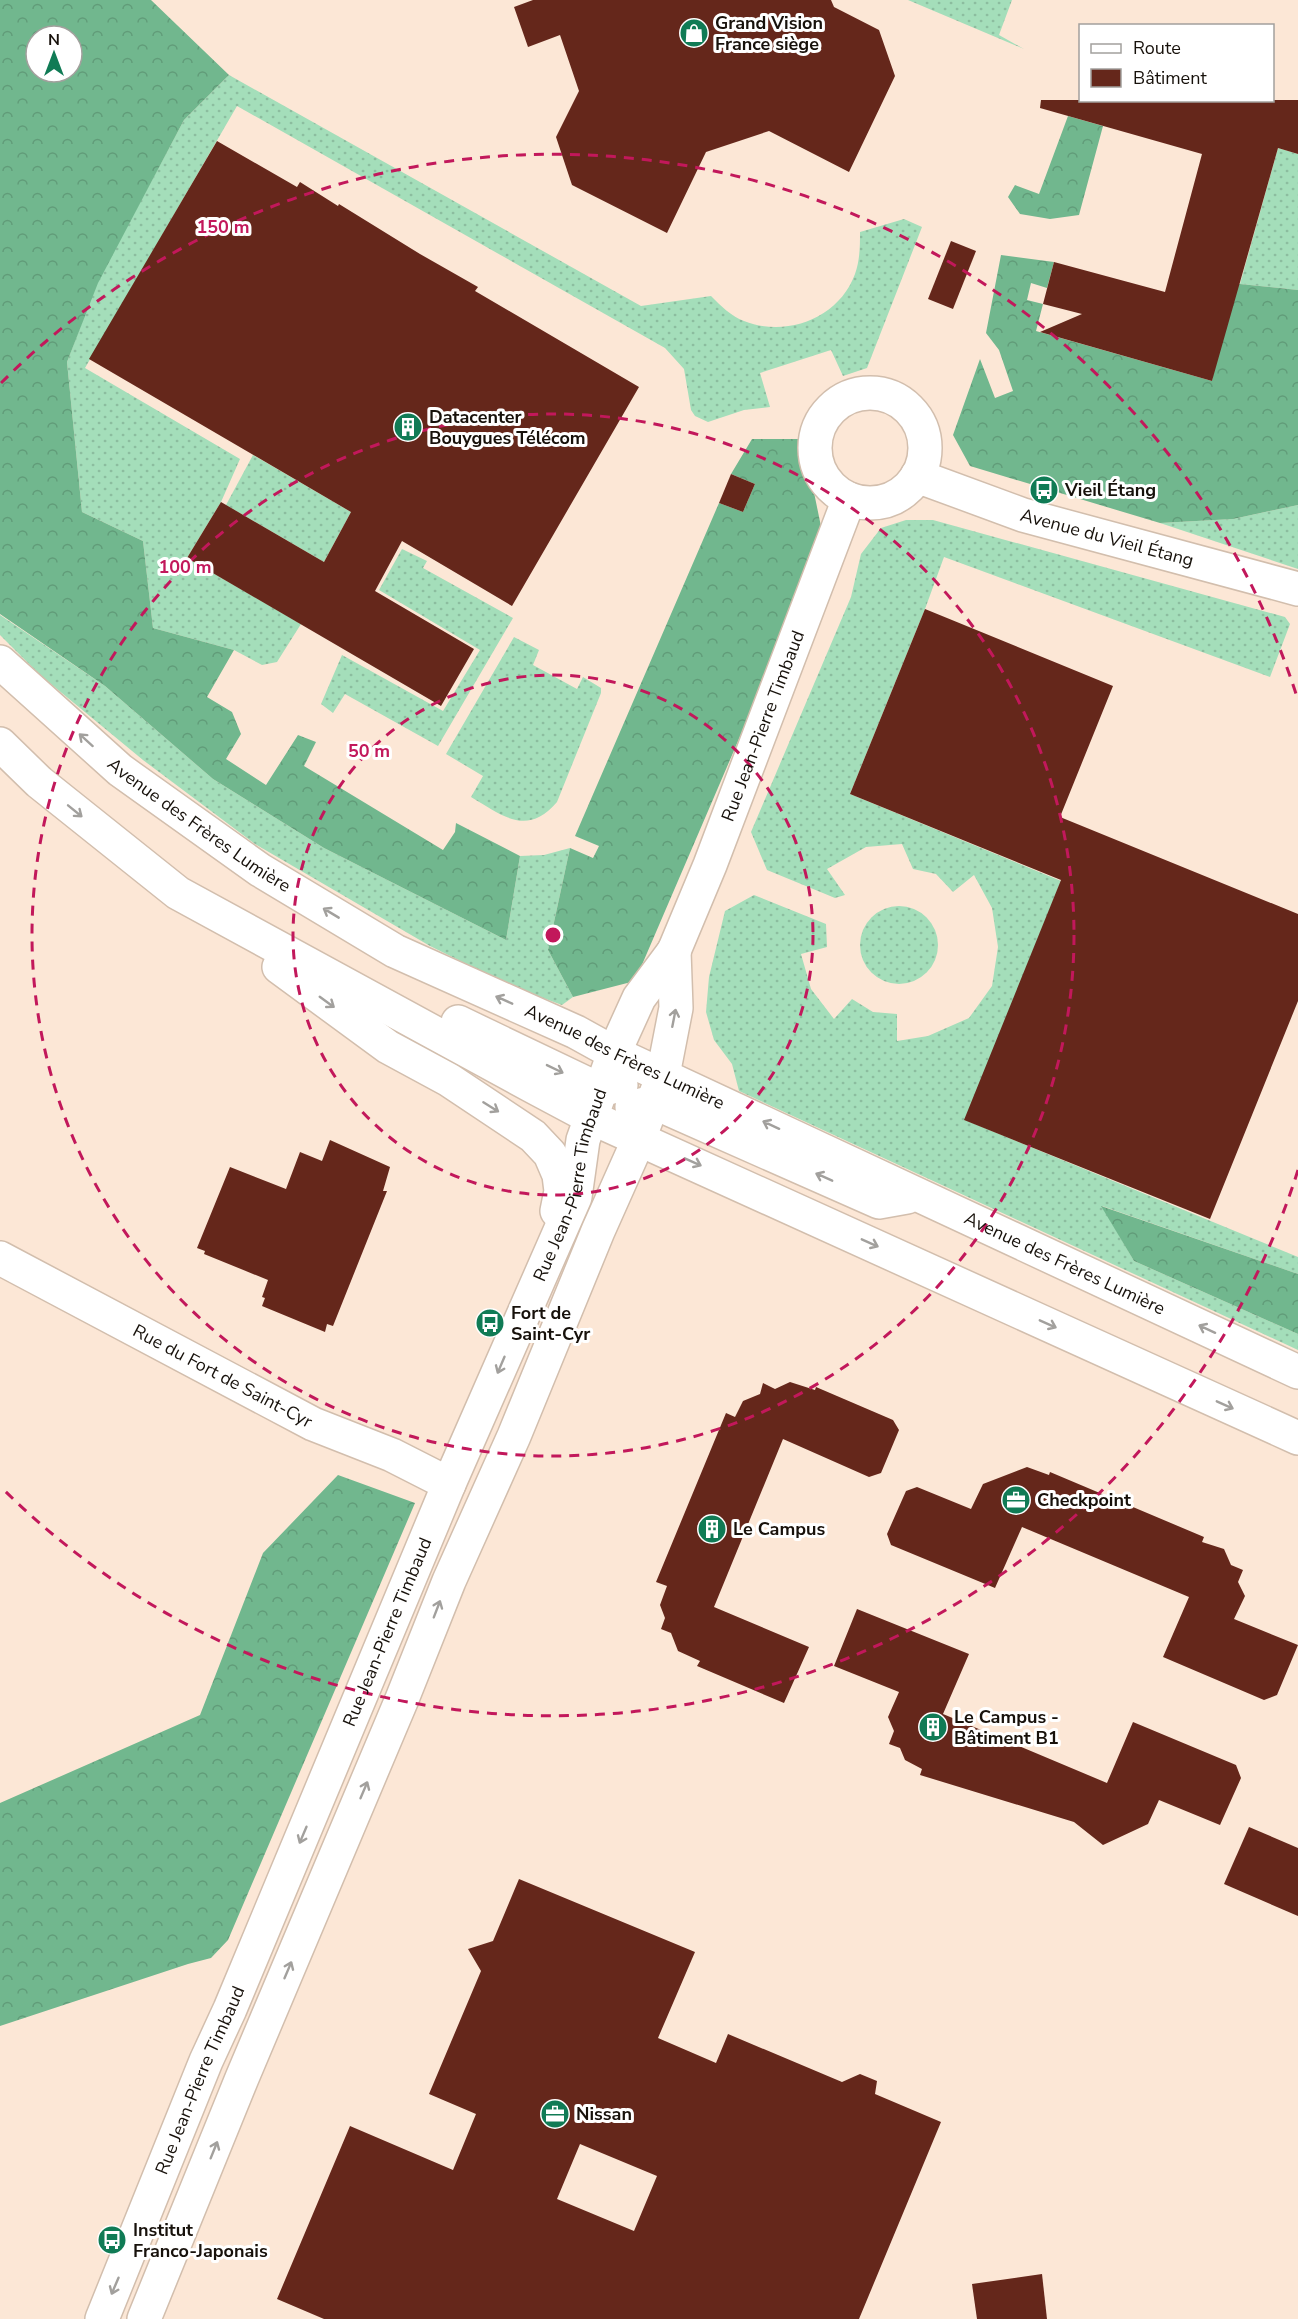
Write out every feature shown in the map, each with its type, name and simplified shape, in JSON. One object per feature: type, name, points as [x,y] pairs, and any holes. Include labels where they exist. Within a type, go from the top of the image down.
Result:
[{"type":"main road","points":[[871,393],[901,402],[921,427],[925,444],[923,460],[917,476],[895,497],[880,502],[864,503],[849,499],[833,489],[821,474],[815,456],[816,437],[822,419],[835,405],[852,396],[871,393]]},
{"type":"main road","name":"Avenue du Vieil Étang","points":[[917,476],[1023,515],[1298,589]]},
{"type":"main road","name":"Rue Jean-Pierre Timbaud","points":[[102,2319],[206,2061],[449,1484],[575,1197],[583,1140],[614,1053],[639,998],[674,951],[710,865],[849,499]]},
{"type":"main road","name":"Avenue des Frères Lumière","points":[[0,662],[120,770],[260,870],[395,951],[576,1032],[614,1053],[658,1089],[879,1202],[919,1195],[1298,1372]]},
{"type":"main road","points":[[0,744],[39,782],[178,893],[388,1047],[449,1080],[533,1136],[550,1154],[559,1175],[561,1191],[549,1253]]},
{"type":"main road","points":[[178,893],[351,987],[595,1104],[639,1139],[1298,1438]]},
{"type":"main road","name":"Rue Jean-Pierre Timbaud","points":[[144,2319],[402,1700],[449,1581],[514,1436],[598,1231],[639,1139],[658,1089],[676,1008],[674,951]]},
{"type":"main road","points":[[595,1104],[658,1089]]},
{"type":"main road","name":"Rue du Fort de Saint-Cyr","points":[[0,1258],[313,1424],[392,1455],[449,1484]]},
{"type":"green space","points":[[0,0],[151,0],[229,75],[184,120],[98,283],[67,362],[82,512],[143,541],[153,628],[234,650],[207,697],[232,712],[241,734],[226,759],[266,785],[298,735],[316,742],[304,766],[443,850],[455,832],[456,823],[520,856],[506,940],[324,848],[213,779],[105,686],[0,614]]},
{"type":"green space","points":[[908,0],[1012,0],[999,35],[1024,49]]},
{"type":"green space","points":[[229,75],[641,306],[711,296],[730,314],[744,321],[760,326],[794,325],[824,313],[847,289],[858,264],[860,232],[904,219],[922,227],[867,368],[843,376],[831,350],[760,373],[770,407],[744,410],[708,422],[695,416],[691,410],[684,369],[665,348],[237,106],[85,368],[240,459],[221,502],[187,558],[301,624],[277,662],[262,665],[234,650],[153,628],[143,541],[82,512],[67,362],[97,283],[184,120]]},
{"type":"green space","points":[[1068,116],[1103,126],[1079,215],[1050,219],[1020,214],[1008,197],[1015,185],[1039,194]]},
{"type":"green space","points":[[1278,148],[1298,154],[1298,290],[1240,284]]},
{"type":"green space","points":[[1001,255],[1054,262],[1047,288],[1031,283],[1027,300],[1043,304],[1036,331],[1212,381],[1229,281],[1298,290],[1298,505],[1233,519],[1160,523],[970,466],[953,435],[980,359],[995,398],[1013,391],[999,350],[986,333]]},
{"type":"green space","points":[[752,439],[803,439],[824,541],[635,981],[573,997],[548,950],[570,848],[593,858],[599,846],[575,836],[719,503],[743,512],[755,484],[731,474]]},
{"type":"green space","points":[[253,455],[351,512],[324,562],[226,505]]},
{"type":"green space","points":[[1298,505],[1298,569],[1160,523],[1233,519]]},
{"type":"green space","points":[[906,520],[933,520],[1285,617],[1290,624],[1270,677],[944,557],[850,794],[1061,881],[965,1120],[1298,1257],[1298,1274],[1102,1206],[1134,1261],[1298,1334],[1298,1350],[739,1091],[732,1064],[714,1040],[706,1012],[709,977],[725,911],[754,895],[826,924],[827,947],[801,954],[811,989],[834,1019],[852,999],[873,1012],[897,1014],[897,1041],[928,1036],[969,1018],[992,986],[998,947],[992,908],[974,875],[953,892],[936,874],[913,869],[902,844],[866,847],[827,869],[845,895],[835,898],[767,870],[751,832],[851,597],[861,554],[881,528]]},
{"type":"green space","points":[[402,549],[427,561],[423,568],[513,618],[438,746],[345,694],[333,713],[321,704],[342,655],[443,711],[480,650],[379,590]]},
{"type":"green space","points":[[0,615],[105,686],[213,779],[324,848],[506,940],[520,856],[544,855],[570,848],[548,950],[573,997],[562,1005],[513,987],[430,946],[255,844],[143,760],[40,675],[0,635]]},
{"type":"green space","points":[[514,637],[539,650],[533,665],[577,689],[583,677],[601,688],[601,693],[557,802],[546,813],[525,821],[504,816],[471,797],[483,776],[446,754]]},
{"type":"green space","points":[[899,906],[914,909],[927,917],[935,930],[938,945],[935,960],[927,973],[914,981],[899,984],[884,981],[871,973],[863,960],[860,945],[863,930],[871,917],[884,909]]},
{"type":"green space","points":[[1101,1206],[1298,1274],[1298,1334],[1134,1261]]},
{"type":"green space","points":[[338,1475],[415,1503],[228,1940],[211,1958],[0,2026],[0,1803],[200,1715],[263,1553]]},
{"type":"building","points":[[533,0],[831,0],[834,7],[879,30],[895,76],[849,172],[769,131],[706,152],[667,233],[572,185],[556,137],[579,91],[560,35],[528,47],[514,7]]},
{"type":"building","points":[[1041,100],[1274,102],[1274,100],[1298,100],[1298,154],[1278,148],[1212,381],[1040,332],[1082,314],[1043,304],[1054,262],[1165,292],[1202,154],[1040,108]]},
{"type":"building","name":"Datacenter Bouygues Télécom","points":[[217,141],[297,187],[300,182],[338,206],[339,204],[478,287],[475,291],[639,387],[512,606],[402,541],[375,591],[474,649],[441,706],[187,558],[221,502],[324,562],[351,512],[89,359]]},
{"type":"building","points":[[951,241],[976,251],[953,309],[928,299]]},
{"type":"building","points":[[731,474],[755,484],[743,512],[719,503]]},
{"type":"building","points":[[925,609],[1113,686],[1060,817],[1298,914],[1298,1001],[1210,1219],[964,1120],[1061,880],[850,794]]},
{"type":"building","points":[[330,1140],[390,1167],[383,1191],[387,1191],[333,1326],[327,1324],[325,1332],[262,1306],[265,1298],[262,1297],[268,1280],[204,1254],[205,1251],[197,1248],[230,1167],[286,1189],[300,1152],[322,1161]]},
{"type":"building","name":"Le Campus","points":[[790,1382],[815,1390],[816,1387],[893,1420],[899,1430],[881,1473],[869,1477],[783,1439],[714,1607],[809,1647],[784,1703],[697,1666],[700,1661],[678,1651],[671,1633],[661,1629],[665,1618],[660,1605],[667,1586],[656,1582],[726,1413],[735,1417],[743,1401],[760,1394],[763,1383],[775,1389]]},
{"type":"building","points":[[1027,1467],[1049,1475],[1050,1472],[1204,1537],[1202,1542],[1224,1549],[1231,1565],[1243,1570],[1238,1582],[1245,1596],[1234,1619],[1298,1645],[1277,1695],[1264,1700],[1163,1657],[1189,1597],[1022,1527],[995,1588],[891,1545],[887,1534],[906,1491],[917,1487],[971,1509],[983,1484]]},
{"type":"building","name":"Le Campus - Bâtiment B1","points":[[857,1609],[969,1654],[943,1714],[1107,1783],[1133,1722],[1236,1765],[1241,1778],[1220,1825],[1159,1800],[1148,1824],[1103,1845],[1074,1822],[920,1775],[922,1769],[905,1760],[900,1748],[889,1744],[894,1731],[888,1717],[899,1692],[834,1666]]},
{"type":"building","points":[[1249,1827],[1298,1848],[1298,1916],[1224,1884]]},
{"type":"building","points":[[519,1879],[695,1952],[658,2038],[716,2063],[728,2034],[842,2082],[860,2074],[877,2081],[875,2094],[941,2122],[859,2319],[324,2319],[277,2299],[350,2126],[453,2170],[476,2114],[429,2094],[481,1971],[468,1949],[493,1941]],"holes":[[[580,2144],[657,2176],[634,2231],[557,2199]]]},
{"type":"building","points":[[1042,2274],[1047,2319],[977,2319],[972,2284]]},
{"type":"place","name":"Grand Vision France siège","points":[[694,33]]},
{"type":"place","name":"Datacenter Bouygues Télécom","points":[[408,427]]},
{"type":"place","name":"Vieil Étang","points":[[1044,490]]},
{"type":"place","name":"Fort de Saint-Cyr","points":[[490,1323]]},
{"type":"place","name":"Checkpoint","points":[[1016,1500]]},
{"type":"place","name":"Le Campus","points":[[712,1529]]},
{"type":"place","name":"Le Campus - Bâtiment B1","points":[[933,1727]]},
{"type":"place","name":"Nissan","points":[[555,2114]]},
{"type":"place","name":"Institut Franco-Japonais","points":[[112,2240]]}]
